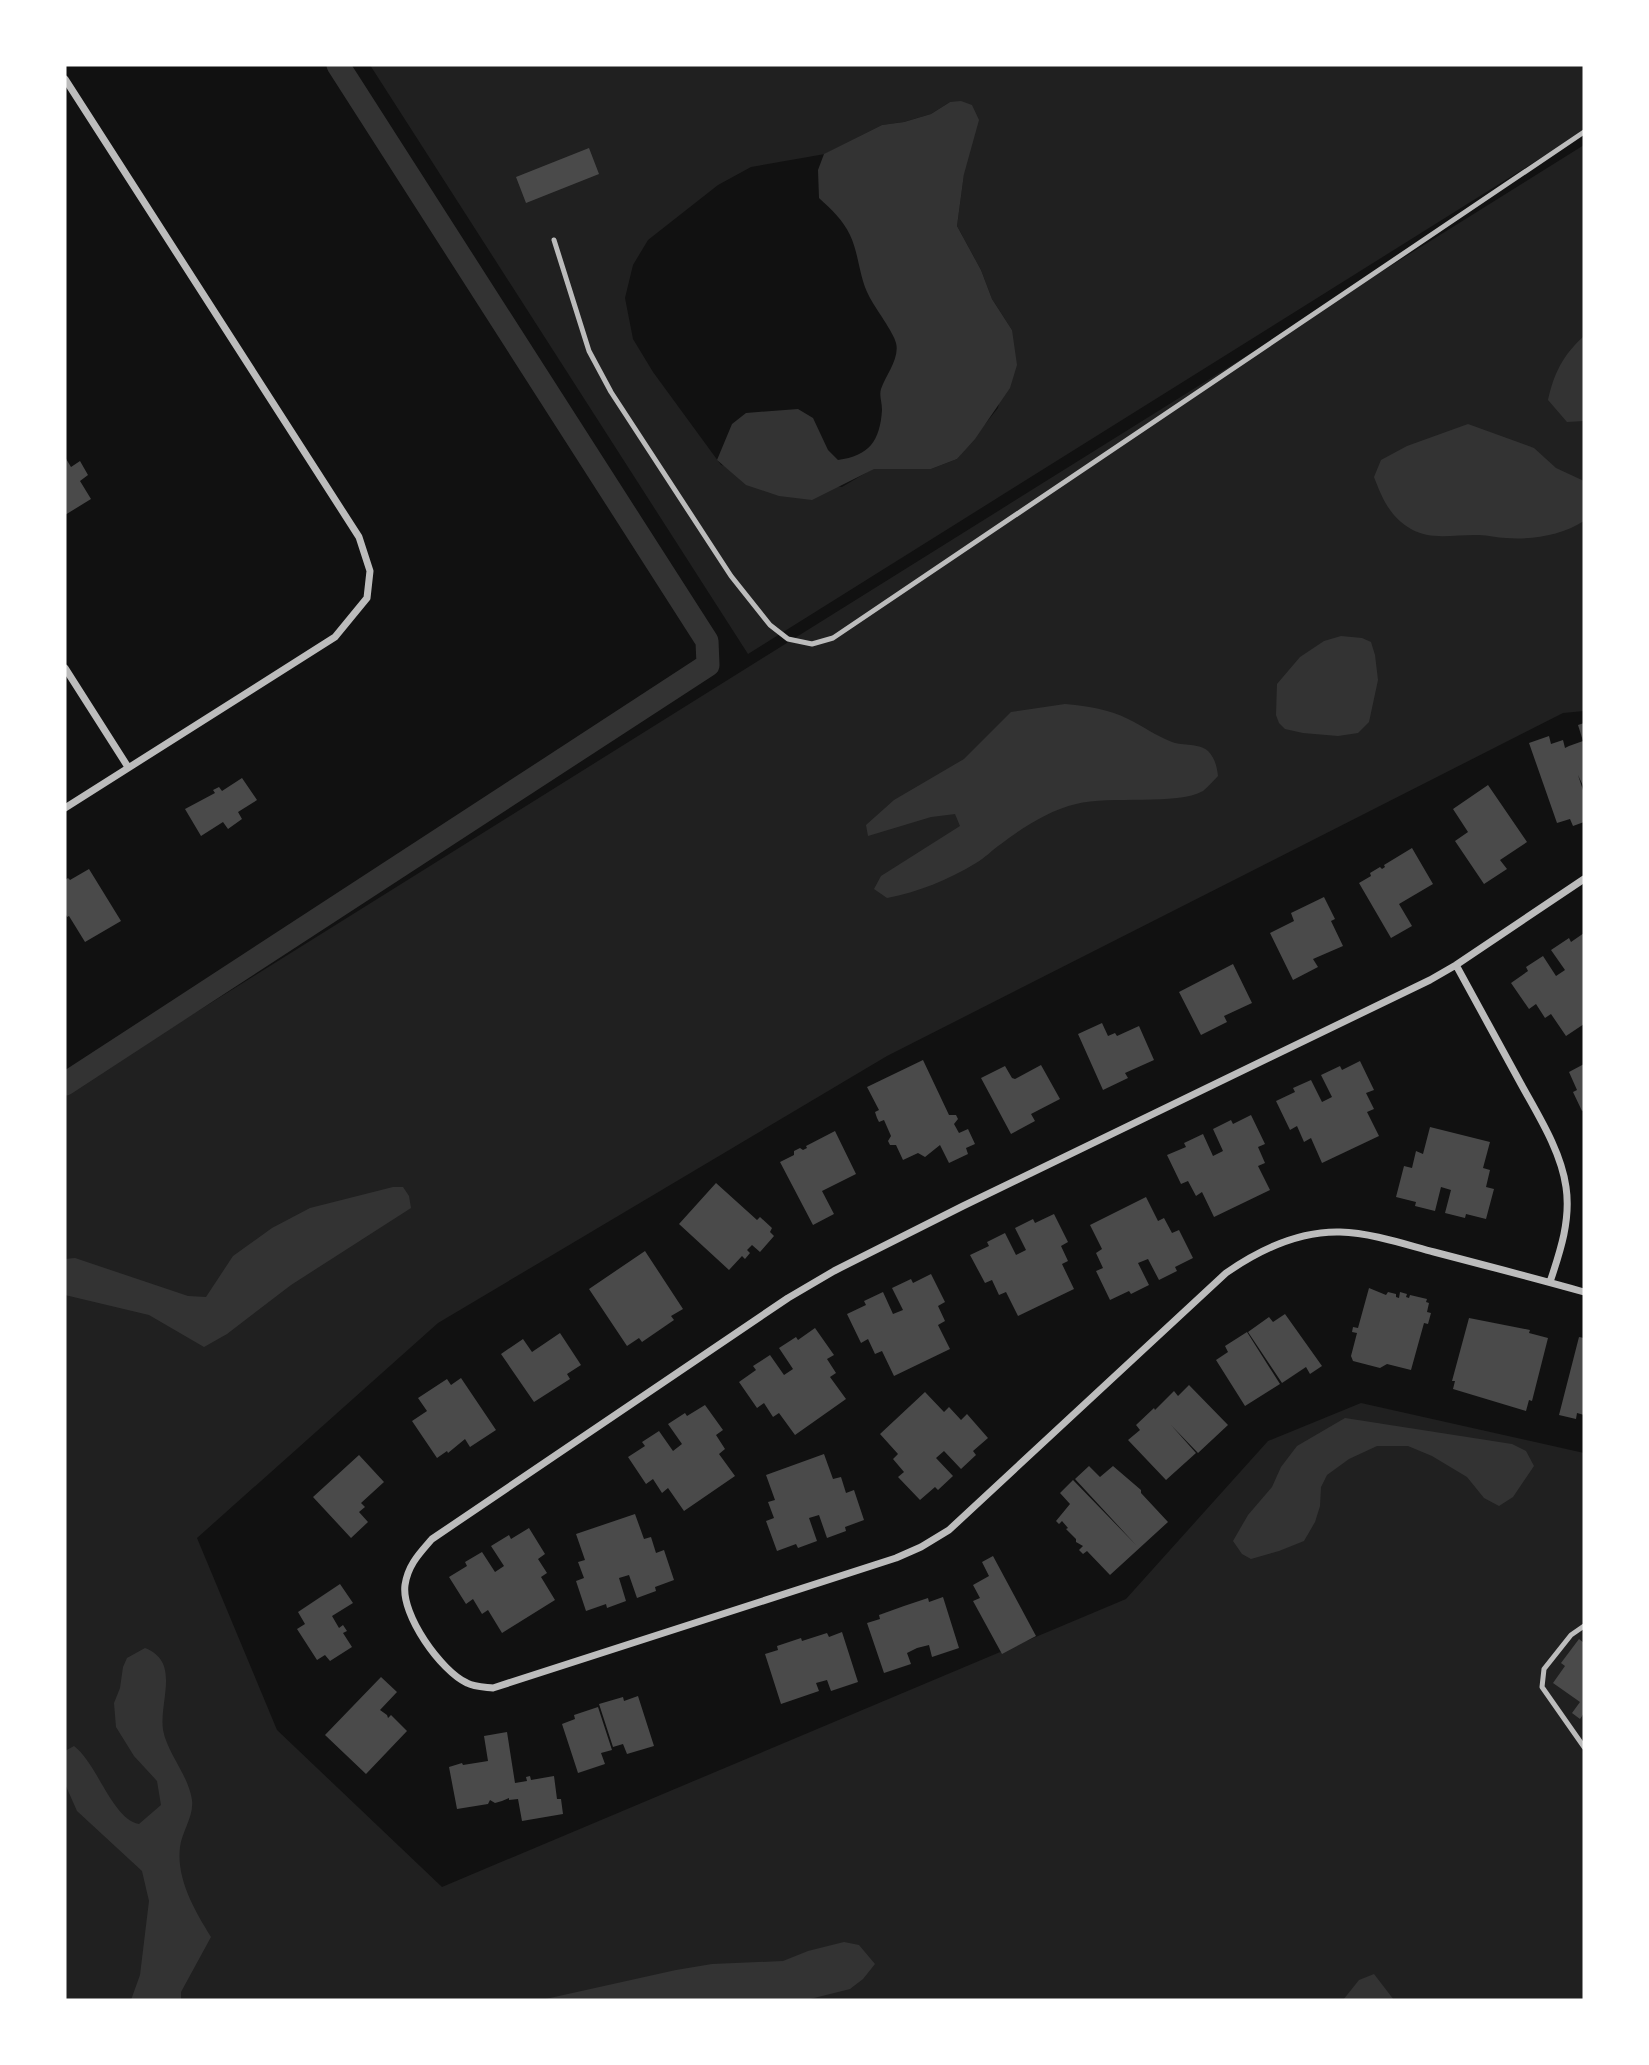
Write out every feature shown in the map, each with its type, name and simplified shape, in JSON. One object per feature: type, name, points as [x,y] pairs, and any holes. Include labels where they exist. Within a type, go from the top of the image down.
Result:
[{"type":"street","points":[[65,79],[359,537],[370,570],[368,598],[335,637],[65,808]]},
{"type":"street","points":[[65,668],[128,767]]},
{"type":"street","points":[[1584,879],[1456,965],[951,1212],[834,1271],[788,1298],[432,1539],[413,1561],[405,1587],[411,1617],[445,1667],[467,1684],[493,1688],[921,1548],[959,1521],[1226,1273],[1250,1256],[1309,1234],[1340,1232],[1381,1238],[1584,1292]]},
{"type":"street","points":[[1456,965],[1540,1119],[1558,1158],[1566,1187],[1567,1219],[1550,1282]]},
{"type":"lane","points":[[554,240],[589,351],[611,392],[732,576],[770,625],[788,639],[812,644],[833,638],[844,631],[1584,132]]},
{"type":"lane","points":[[1584,1626],[1571,1635],[1544,1669],[1542,1687],[1584,1747]]},
{"type":"shaded area","points":[[370,65],[1584,65],[1584,131],[748,654]],"holes":[[[950,102],[964,174],[957,226],[981,270],[992,299],[1012,330],[998,408],[957,459],[931,469],[874,468],[842,487],[721,465],[653,372],[633,339],[625,298],[633,265],[648,240],[718,185],[751,167],[825,154],[882,125],[931,114]]]},
{"type":"shaded area","points":[[961,101],[972,105],[979,120],[964,174],[957,226],[981,270],[992,299],[1012,330],[1017,365],[1010,388],[975,439],[957,459],[931,469],[874,469],[812,500],[779,496],[746,485],[717,460],[732,424],[746,413],[798,409],[813,418],[828,450],[838,460],[865,451],[879,430],[882,410],[880,392],[894,360],[896,343],[866,289],[847,230],[819,198],[818,170],[824,154],[882,125],[931,114],[950,102]]},
{"type":"shaded area","points":[[1584,145],[1584,711],[1563,713],[887,1056],[438,1323],[197,1538],[277,1730],[442,1887],[1126,1599],[1268,1441],[1361,1403],[1584,1453],[1584,2000],[65,2000],[65,1094]]},
{"type":"shaded area","points":[[1584,336],[1584,421],[1567,422],[1548,400],[1560,365]]},
{"type":"shaded area","points":[[1468,424],[1534,448],[1556,468],[1584,481],[1584,521],[1557,533],[1537,537],[1503,538],[1482,535],[1427,535],[1411,529],[1397,519],[1374,477],[1381,460],[1407,446]]},
{"type":"shaded area","points":[[1341,636],[1362,638],[1371,642],[1378,680],[1369,722],[1358,733],[1338,736],[1285,729],[1276,715],[1277,684],[1300,657],[1324,641]]},
{"type":"shaded area","points":[[1065,704],[1113,713],[1172,742],[1204,748],[1214,760],[1218,776],[1203,791],[1177,798],[1090,801],[1066,807],[1028,825],[979,861],[944,880],[887,898],[874,889],[881,876],[960,826],[955,814],[931,817],[868,836],[866,825],[894,800],[964,759],[1011,712]]},
{"type":"shaded area","points":[[393,1187],[403,1187],[409,1196],[411,1208],[291,1285],[227,1334],[204,1347],[149,1315],[65,1295],[65,1259],[75,1258],[188,1296],[206,1297],[233,1256],[272,1228],[310,1208]]},
{"type":"shaded area","points":[[1345,1418],[1512,1444],[1526,1451],[1534,1466],[1513,1497],[1499,1506],[1484,1498],[1467,1477],[1432,1456],[1408,1446],[1377,1446],[1349,1459],[1327,1475],[1321,1487],[1320,1506],[1315,1522],[1304,1541],[1251,1559],[1242,1554],[1233,1541],[1248,1515],[1272,1487],[1281,1467],[1297,1446]]},
{"type":"shaded area","points":[[145,1648],[156,1654],[162,1662],[166,1683],[163,1730],[192,1800],[180,1847],[181,1871],[193,1906],[211,1937],[181,1992],[181,2000],[131,2000],[140,1975],[149,1901],[142,1871],[77,1811],[65,1784],[65,1751],[74,1746],[90,1765],[113,1802],[129,1820],[139,1824],[161,1805],[157,1781],[134,1756],[116,1727],[114,1703],[120,1688],[123,1667],[127,1658]]},
{"type":"shaded area","points":[[844,1942],[859,1945],[875,1964],[863,1979],[850,1989],[806,2000],[541,2000],[712,1964],[783,1961],[808,1951]]},
{"type":"shaded area","points":[[1374,1974],[1394,2000],[1343,2000],[1359,1980]]},
{"type":"building","points":[[589,148],[599,174],[526,203],[516,177]]},
{"type":"building","points":[[65,457],[71,467],[80,461],[88,475],[80,481],[91,499],[65,515]]},
{"type":"building","points":[[1584,723],[1584,788],[1578,775],[1584,793],[1584,822],[1573,826],[1570,819],[1557,823],[1529,743],[1549,736],[1551,744],[1563,740],[1565,748],[1583,741],[1578,725]]},
{"type":"building","points":[[242,778],[257,800],[238,812],[242,819],[228,829],[223,822],[201,836],[185,809],[215,793],[213,790],[219,787],[222,791]]},
{"type":"building","points":[[1488,785],[1527,842],[1500,860],[1507,869],[1484,884],[1455,841],[1468,832],[1453,809]]},
{"type":"building","points":[[1412,848],[1433,884],[1399,904],[1412,926],[1391,938],[1359,883],[1371,876],[1370,873],[1380,867],[1382,869],[1384,865]]},
{"type":"building","points":[[89,869],[121,921],[85,942],[65,913],[65,880]]},
{"type":"building","points":[[1324,897],[1335,919],[1331,921],[1343,946],[1313,959],[1318,967],[1293,980],[1270,933],[1294,921],[1291,913]]},
{"type":"building","points":[[1584,933],[1584,1024],[1566,1036],[1551,1014],[1545,1018],[1536,1004],[1529,1009],[1511,983],[1528,971],[1526,967],[1543,956],[1556,976],[1565,970],[1551,950],[1569,938],[1571,942]]},
{"type":"building","points":[[1233,964],[1252,1003],[1224,1016],[1227,1022],[1201,1035],[1179,992]]},
{"type":"building","points":[[1102,1023],[1108,1036],[1115,1033],[1117,1036],[1139,1026],[1154,1060],[1125,1073],[1128,1078],[1103,1090],[1078,1034]]},
{"type":"building","points":[[923,1060],[949,1115],[956,1115],[958,1119],[954,1124],[959,1133],[968,1129],[975,1144],[966,1148],[968,1154],[949,1163],[940,1145],[925,1157],[918,1153],[903,1160],[896,1145],[890,1145],[888,1141],[891,1136],[884,1120],[879,1122],[877,1118],[875,1112],[879,1110],[867,1087]]},
{"type":"building","points":[[1360,1061],[1374,1090],[1366,1093],[1374,1109],[1367,1112],[1379,1136],[1322,1163],[1311,1138],[1304,1142],[1297,1126],[1290,1130],[1276,1101],[1295,1092],[1293,1088],[1311,1080],[1322,1102],[1332,1097],[1321,1075],[1340,1066],[1342,1070]]},
{"type":"building","points":[[1584,1064],[1582,1111],[1573,1092],[1577,1090],[1569,1072]]},
{"type":"building","points":[[1041,1065],[1060,1099],[1031,1114],[1035,1121],[1011,1134],[981,1078],[1005,1066],[1015,1079]]},
{"type":"building","points":[[1251,1115],[1265,1144],[1258,1147],[1265,1163],[1258,1166],[1270,1190],[1214,1217],[1202,1192],[1196,1196],[1188,1181],[1181,1184],[1167,1155],[1186,1147],[1184,1143],[1203,1134],[1213,1156],[1223,1151],[1213,1129],[1231,1120],[1233,1124]]},
{"type":"building","points":[[1430,1127],[1490,1142],[1483,1168],[1490,1170],[1486,1187],[1494,1189],[1486,1219],[1445,1213],[1451,1190],[1441,1187],[1435,1211],[1396,1197],[1404,1166],[1412,1168],[1416,1151],[1423,1154]]},
{"type":"building","points":[[835,1131],[856,1174],[822,1191],[834,1214],[813,1225],[780,1162],[794,1155],[794,1151],[800,1148],[803,1150]]},
{"type":"building","points":[[716,1183],[757,1220],[760,1217],[772,1228],[770,1232],[774,1236],[760,1252],[752,1245],[747,1250],[750,1253],[745,1259],[742,1256],[729,1270],[679,1224]]},
{"type":"building","points":[[1146,1197],[1158,1221],[1164,1218],[1172,1233],[1179,1230],[1193,1258],[1175,1267],[1177,1271],[1159,1280],[1148,1259],[1138,1263],[1149,1285],[1110,1300],[1096,1271],[1103,1268],[1096,1253],[1102,1249],[1090,1225]]},
{"type":"building","points":[[1054,1214],[1068,1242],[1061,1246],[1068,1261],[1062,1264],[1074,1289],[1018,1316],[1006,1292],[999,1295],[992,1280],[985,1283],[970,1255],[989,1246],[987,1242],[1005,1233],[1016,1255],[1026,1250],[1015,1228],[1033,1219],[1035,1223]]},
{"type":"building","points":[[645,1251],[683,1309],[671,1316],[674,1320],[642,1342],[639,1338],[627,1346],[589,1289]]},
{"type":"building","points":[[931,1274],[945,1302],[938,1306],[945,1321],[938,1325],[950,1349],[894,1376],[882,1351],[875,1354],[868,1339],[861,1343],[847,1314],[866,1305],[864,1301],[883,1292],[893,1314],[903,1310],[892,1288],[911,1279],[913,1283]]},
{"type":"building","points":[[1369,1288],[1386,1295],[1388,1292],[1396,1294],[1399,1298],[1400,1292],[1407,1294],[1406,1297],[1409,1298],[1410,1295],[1427,1299],[1427,1312],[1431,1313],[1428,1324],[1424,1323],[1411,1370],[1387,1364],[1380,1368],[1353,1361],[1351,1356],[1357,1333],[1352,1332],[1353,1327],[1358,1328]]},
{"type":"building","points":[[1285,1314],[1322,1366],[1310,1374],[1306,1367],[1282,1383],[1248,1332],[1269,1317],[1273,1322]]},
{"type":"building","points":[[1469,1318],[1530,1330],[1529,1333],[1548,1338],[1532,1401],[1529,1400],[1526,1411],[1453,1389],[1455,1381],[1452,1381]]},
{"type":"building","points":[[815,1328],[834,1355],[827,1359],[836,1373],[830,1377],[846,1399],[795,1435],[779,1413],[773,1417],[764,1403],[757,1408],[739,1382],[756,1370],[753,1366],[770,1355],[784,1375],[793,1369],[779,1348],[796,1337],[798,1340]]},
{"type":"building","points":[[1247,1332],[1280,1384],[1245,1406],[1216,1360],[1228,1352],[1225,1346]]},
{"type":"building","points":[[560,1333],[581,1365],[567,1374],[570,1379],[534,1402],[501,1354],[523,1339],[532,1352]]},
{"type":"building","points":[[1579,1337],[1584,1338],[1584,1415],[1577,1413],[1576,1419],[1559,1415]]},
{"type":"building","points":[[461,1378],[496,1430],[470,1447],[465,1439],[437,1458],[412,1421],[427,1411],[418,1398],[447,1379],[451,1385]]},
{"type":"building","points":[[1189,1385],[1228,1425],[1198,1453],[1171,1425],[1196,1453],[1166,1480],[1128,1440],[1140,1430],[1136,1425],[1154,1408],[1155,1410],[1174,1391],[1178,1396]]},
{"type":"building","points":[[925,1392],[944,1412],[949,1407],[961,1420],[967,1414],[988,1438],[973,1451],[976,1455],[961,1469],[944,1451],[936,1458],[953,1476],[938,1490],[935,1487],[920,1500],[898,1477],[904,1472],[893,1459],[898,1454],[880,1434]]},
{"type":"building","points":[[705,1405],[723,1430],[716,1435],[725,1449],[719,1454],[735,1476],[684,1511],[668,1488],[662,1493],[653,1479],[646,1484],[628,1457],[645,1446],[642,1442],[659,1431],[673,1451],[682,1444],[668,1424]]},
{"type":"building","points":[[824,1454],[833,1479],[841,1477],[846,1493],[854,1490],[864,1520],[827,1538],[819,1515],[809,1518],[817,1541],[798,1548],[796,1544],[777,1551],[766,1521],[774,1518],[768,1502],[775,1500],[766,1475]]},
{"type":"building","points":[[359,1455],[384,1482],[361,1503],[365,1507],[359,1512],[368,1522],[351,1538],[313,1497]]},
{"type":"building","points":[[1089,1466],[1100,1477],[1113,1466],[1141,1490],[1168,1522],[1110,1575],[1087,1551],[1083,1554],[1079,1550],[1083,1546],[1076,1542],[1062,1521],[1059,1524],[1056,1521],[1070,1504],[1060,1493],[1073,1480],[1136,1545],[1075,1479]]},
{"type":"building","points":[[635,1514],[644,1539],[651,1537],[656,1553],[664,1550],[674,1580],[637,1598],[629,1575],[619,1578],[626,1601],[607,1608],[606,1604],[586,1611],[576,1581],[584,1578],[578,1562],[585,1560],[576,1534]]},
{"type":"building","points":[[529,1528],[545,1554],[538,1559],[547,1573],[541,1577],[555,1600],[502,1633],[488,1610],[482,1614],[473,1599],[466,1604],[449,1577],[467,1566],[465,1562],[482,1552],[495,1572],[504,1566],[491,1546],[509,1535],[511,1539]]},
{"type":"building","points":[[993,1556],[1036,1636],[1002,1654],[973,1601],[980,1598],[973,1585],[989,1576],[982,1562]]},
{"type":"building","points":[[340,1584],[353,1603],[332,1616],[339,1628],[343,1625],[347,1631],[343,1633],[352,1647],[330,1661],[325,1655],[317,1660],[297,1629],[305,1624],[298,1612]]},
{"type":"building","points":[[943,1597],[959,1648],[932,1657],[929,1645],[917,1648],[907,1653],[911,1664],[884,1673],[867,1623],[880,1619],[879,1615],[904,1606],[928,1598],[929,1602]]},
{"type":"building","points":[[842,1632],[858,1682],[831,1691],[827,1680],[816,1683],[819,1691],[781,1704],[765,1654],[778,1650],[777,1646],[801,1638],[802,1641],[827,1633],[829,1637]]},
{"type":"building","points":[[1579,1639],[1584,1643],[1584,1713],[1580,1719],[1572,1713],[1580,1702],[1553,1683],[1565,1666],[1561,1663]]},
{"type":"building","points":[[381,1677],[397,1692],[380,1710],[388,1718],[391,1715],[407,1731],[366,1774],[325,1735]]},
{"type":"building","points":[[638,1696],[654,1746],[627,1754],[623,1744],[613,1747],[599,1704]]},
{"type":"building","points":[[598,1707],[612,1750],[601,1753],[605,1764],[578,1773],[562,1724],[575,1719],[574,1715]]},
{"type":"building","points":[[507,1732],[515,1783],[527,1781],[526,1777],[530,1776],[531,1780],[554,1776],[557,1799],[561,1799],[563,1814],[522,1821],[518,1799],[509,1798],[457,1809],[449,1767],[488,1761],[484,1736]]},
{"type":"waterway","points":[[65,1084],[708,665],[707,641],[338,65]]}]
